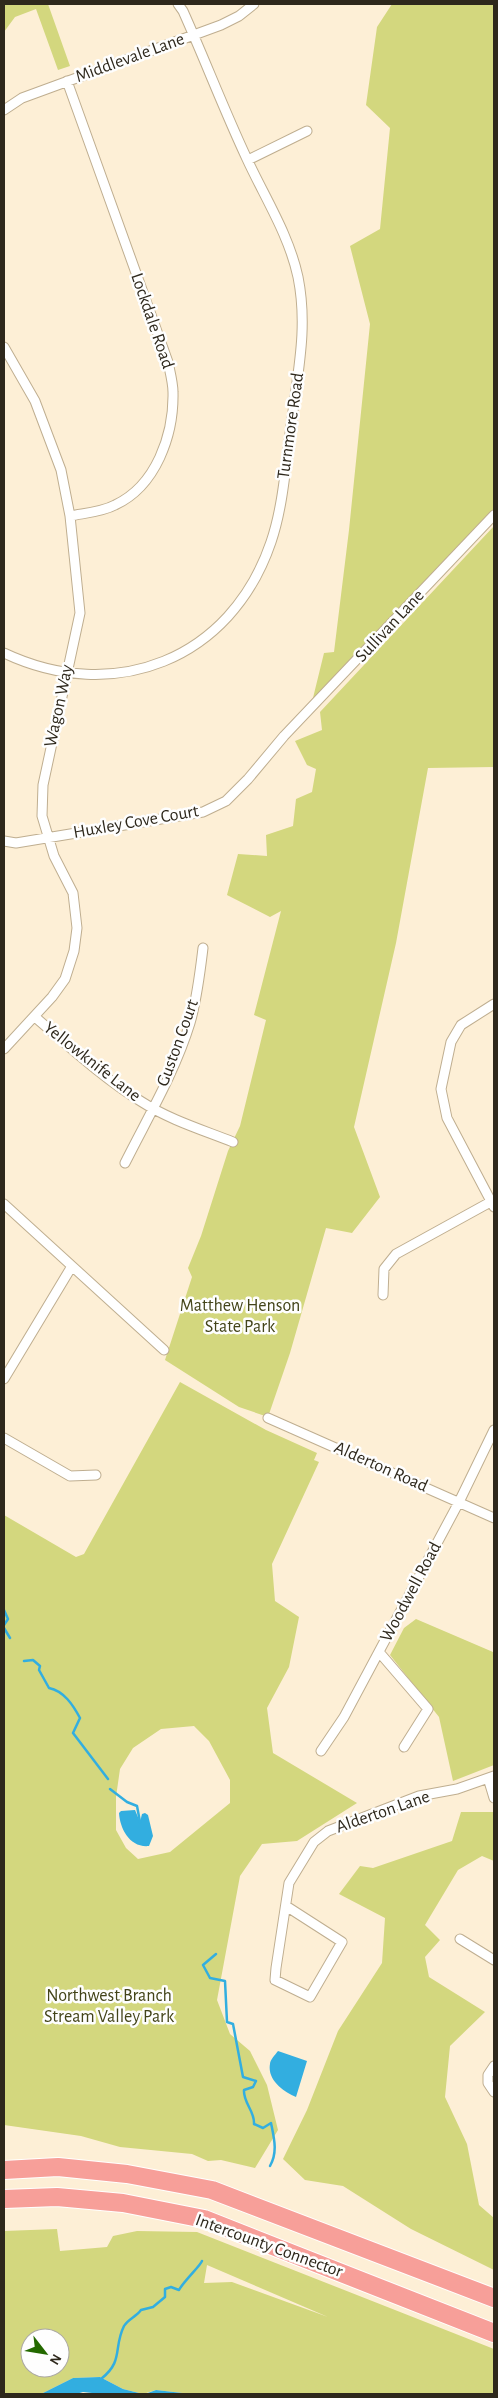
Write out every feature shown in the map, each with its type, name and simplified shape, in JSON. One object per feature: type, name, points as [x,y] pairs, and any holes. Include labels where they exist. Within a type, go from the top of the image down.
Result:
[{"type":"highway","name":"Intercounty Connector","points":[[4,2170],[58,2167],[127,2174],[212,2190],[494,2298]]},
{"type":"highway","name":"Intercounty Connector","points":[[4,2199],[57,2197],[123,2203],[204,2219],[494,2333]]},
{"type":"street","name":"Turnmore Road","points":[[4,653],[29,665],[66,673],[113,675],[142,670],[169,660],[194,646],[214,630],[238,603],[255,577],[272,541],[282,490],[304,333],[298,276],[286,236],[248,160],[178,4]]},
{"type":"street","name":"Middlevale Lane","points":[[4,110],[22,98],[194,36],[239,16],[254,4]]},
{"type":"street","name":"Lockdale Road","points":[[67,81],[168,362],[173,392],[163,452],[148,478],[127,498],[114,506],[70,516]]},
{"type":"street","points":[[248,160],[306,130]]},
{"type":"street","name":"Wagon Way","points":[[4,347],[35,401],[61,470],[70,516],[80,613],[43,784],[42,816],[47,837],[73,893],[78,928],[74,951],[65,979],[35,1017],[4,1049]]},
{"type":"street","name":"Sullivan Lane","points":[[284,736],[494,515]]},
{"type":"street","name":"Huxley Cove Court","points":[[4,841],[16,843],[203,812],[226,801],[248,780],[284,736]]},
{"type":"street","name":"Guston Court","points":[[125,1163],[174,1064],[190,1023],[198,986],[203,948]]},
{"type":"street","points":[[383,1294],[384,1269],[396,1254],[493,1203],[447,1118],[441,1090],[451,1042],[462,1025],[494,1004]]},
{"type":"street","name":"Yellowknife Lane","points":[[35,1017],[100,1073],[153,1108],[233,1142]]},
{"type":"street","points":[[4,1204],[164,1350]]},
{"type":"street","points":[[4,1379],[72,1266]]},
{"type":"street","name":"Alderton Road","points":[[268,1418],[494,1518]]},
{"type":"street","name":"Woodwell Road","points":[[322,1751],[344,1717],[379,1652],[459,1502],[494,1430]]},
{"type":"street","points":[[4,1438],[70,1476],[96,1475]]},
{"type":"street","points":[[379,1652],[428,1709],[404,1747]]},
{"type":"street","points":[[491,1777],[494,1798]]},
{"type":"street","name":"Alderton Lane","points":[[286,1906],[342,1942],[310,1998],[275,1980],[289,1883],[314,1842],[328,1831],[419,1796],[457,1789],[491,1777]]},
{"type":"street","points":[[460,1939],[494,1960]]},
{"type":"street","points":[[494,2066],[488,2075],[488,2084],[494,2092]]},
{"type":"green space","points":[[4,4],[48,4],[70,66],[58,70],[36,9],[15,17],[4,32]]},
{"type":"green space","points":[[392,4],[494,4],[494,511],[312,702],[324,653],[334,652],[349,530],[370,324],[350,246],[380,229],[390,128],[366,105],[377,27]]},
{"type":"green space","name":"Matthew Henson State Park","points":[[494,526],[494,767],[428,768],[396,943],[354,1127],[380,1197],[352,1233],[326,1228],[290,1353],[268,1417],[239,1407],[165,1360],[192,1277],[188,1268],[201,1236],[228,1151],[240,1126],[266,1020],[254,1015],[281,911],[270,917],[227,895],[238,854],[267,856],[266,835],[293,826],[296,799],[312,792],[316,769],[307,765],[295,741],[322,730],[320,712]]},
{"type":"green space","name":"Northwest Branch Stream Valley Park","points":[[180,1382],[266,1430],[317,1453],[314,1460],[319,1462],[272,1564],[275,1601],[299,1617],[289,1667],[267,1708],[273,1753],[357,1803],[297,1841],[262,1844],[240,1876],[217,2000],[230,2034],[250,2051],[267,2085],[278,2130],[255,2168],[221,2160],[208,2161],[192,2154],[120,2147],[81,2136],[4,2125],[4,1515],[76,1557],[84,1554]],"holes":[[[194,1726],[209,1741],[230,1780],[230,1803],[170,1852],[138,1859],[126,1848],[116,1830],[116,1797],[120,1769],[133,1748],[161,1729]]]},
{"type":"green space","points":[[416,1619],[493,1652],[494,1650],[494,1765],[453,1781],[439,1717],[390,1655],[404,1628]]},
{"type":"green space","points":[[461,1812],[494,1812],[494,1861],[482,1856],[458,1870],[425,1925],[440,1940],[425,1957],[429,1977],[485,2012],[450,2046],[445,2097],[467,2144],[479,2205],[494,2218],[494,2270],[411,2229],[343,2186],[305,2180],[283,2159],[307,2110],[338,2031],[382,1963],[385,1918],[339,1894],[360,1866],[373,1868],[452,1841]]},
{"type":"green space","points":[[57,2229],[60,2251],[107,2247],[113,2236],[137,2231],[197,2232],[494,2349],[494,2394],[191,2394],[156,2390],[143,2394],[123,2389],[100,2377],[73,2378],[41,2394],[4,2394],[4,2231]],"holes":[[[207,2265],[328,2317],[232,2282],[204,2283]]]},
{"type":"water","points":[[135,1810],[140,1822],[142,1814],[148,1815],[153,1836],[149,1846],[142,1846],[131,1841],[121,1825],[119,1813],[121,1811]]},
{"type":"water","points":[[278,2051],[307,2061],[296,2097],[277,2085],[271,2075],[270,2062]]},
{"type":"water","points":[[100,2377],[123,2389],[143,2394],[83,2392],[76,2394],[41,2394],[73,2378]]},
{"type":"water","points":[[156,2390],[191,2394],[145,2394]]},
{"type":"waterway","points":[[4,1610],[8,1619],[4,1625]]},
{"type":"waterway","points":[[4,1628],[10,1638]]},
{"type":"waterway","points":[[24,1661],[33,1660],[40,1666],[39,1670],[49,1688],[64,1695],[71,1704],[80,1718],[73,1733],[108,1779]]},
{"type":"waterway","points":[[110,1789],[127,1802],[137,1806],[140,1822]]},
{"type":"waterway","points":[[216,1954],[203,1965],[210,1978],[225,1981],[227,2022],[233,2024],[243,2077],[256,2081],[253,2087],[244,2090],[245,2099],[253,2115],[254,2124],[263,2128],[271,2123],[275,2150],[270,2166]]},
{"type":"waterway","points":[[101,2379],[113,2366],[124,2326],[141,2310],[153,2307],[165,2297],[165,2289],[171,2287],[179,2290],[202,2261]]}]
